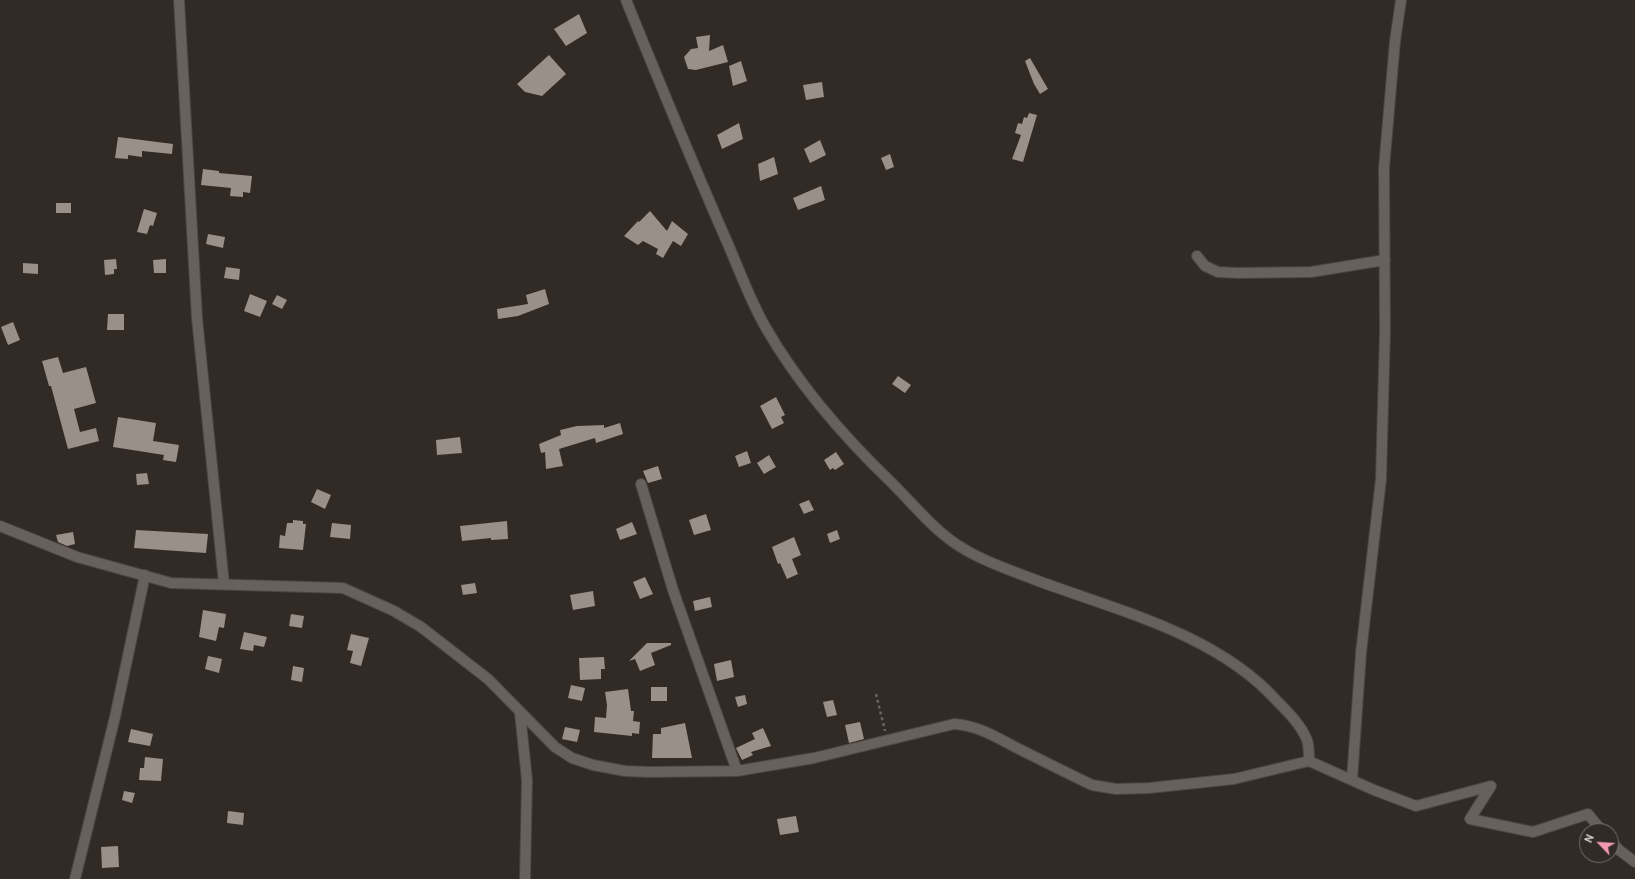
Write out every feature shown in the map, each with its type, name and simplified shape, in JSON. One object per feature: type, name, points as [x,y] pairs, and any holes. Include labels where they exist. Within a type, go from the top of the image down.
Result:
[{"type":"street","points":[[179,0],[197,318],[224,584]]},
{"type":"street","points":[[626,0],[753,305],[800,381],[835,425],[946,537],[962,548],[981,558],[1015,572],[1180,634],[1236,664],[1267,691],[1291,716],[1307,740],[1309,761]]},
{"type":"street","points":[[1352,780],[1361,653],[1381,479],[1385,260],[1384,168],[1395,41],[1401,0]]},
{"type":"street","points":[[1197,256],[1205,266],[1218,272],[1238,273],[1311,272],[1385,260]]},
{"type":"street","points":[[641,484],[673,590],[737,771]]},
{"type":"street","points":[[0,526],[77,556],[171,583],[344,588],[394,611],[421,627],[488,679],[555,747],[572,758],[593,765],[625,771],[737,771],[814,758],[954,724],[982,729],[1092,785],[1116,789],[1149,788],[1234,779],[1309,761],[1416,806],[1491,786],[1470,819],[1533,832],[1588,814],[1595,823]]},
{"type":"street","points":[[75,879],[115,717],[145,576]]},
{"type":"street","points":[[520,713],[527,780],[525,879]]},
{"type":"street","points":[[1619,850],[1635,862]]},
{"type":"path","points":[[876,694],[888,741]]},
{"type":"building","points":[[579,14],[587,33],[566,46],[554,29]]},
{"type":"building","points":[[710,35],[709,51],[723,45],[728,62],[696,70],[688,69],[684,57],[691,49],[698,48],[696,37]]},
{"type":"building","points":[[549,55],[566,74],[542,96],[525,92],[517,84]]},
{"type":"building","points":[[1030,58],[1048,89],[1040,94],[1034,84],[1025,61]]},
{"type":"building","points":[[741,61],[747,81],[733,86],[729,66]]},
{"type":"building","points":[[822,82],[824,97],[806,100],[803,85]]},
{"type":"building","points":[[1029,113],[1037,115],[1023,162],[1012,159],[1021,135],[1015,133],[1018,123],[1022,124],[1024,117],[1027,118]]},
{"type":"building","points":[[739,123],[743,139],[722,149],[717,135]]},
{"type":"building","points":[[118,137],[173,144],[172,154],[142,151],[142,157],[128,155],[128,159],[115,158]]},
{"type":"building","points":[[820,140],[826,155],[810,163],[804,149]]},
{"type":"building","points":[[890,154],[894,167],[886,170],[881,158]]},
{"type":"building","points":[[774,157],[778,174],[760,181],[758,164]]},
{"type":"building","points":[[203,169],[219,171],[219,173],[252,176],[250,193],[243,192],[243,197],[230,196],[231,188],[201,185]]},
{"type":"building","points":[[821,186],[825,200],[798,210],[793,198]]},
{"type":"building","points":[[56,203],[71,203],[71,213],[56,213]]},
{"type":"building","points":[[144,209],[157,213],[153,226],[150,225],[147,234],[137,232]]},
{"type":"building","points":[[650,211],[667,231],[672,221],[688,234],[681,246],[673,241],[663,258],[656,254],[658,249],[643,241],[638,245],[624,236]]},
{"type":"building","points":[[208,234],[225,237],[223,248],[206,244]]},
{"type":"building","points":[[116,259],[117,269],[114,269],[114,274],[105,275],[104,260]]},
{"type":"building","points":[[166,259],[166,273],[154,273],[153,260]]},
{"type":"building","points":[[23,263],[38,264],[38,274],[23,273]]},
{"type":"building","points":[[226,267],[240,269],[239,280],[224,278]]},
{"type":"building","points":[[545,289],[549,304],[518,316],[498,319],[497,309],[528,304],[526,295]]},
{"type":"building","points":[[250,294],[267,301],[260,317],[244,311]]},
{"type":"building","points":[[277,295],[287,300],[282,309],[272,304]]},
{"type":"building","points":[[108,314],[124,314],[124,330],[107,330]]},
{"type":"building","points":[[13,322],[20,340],[8,345],[1,327]]},
{"type":"building","points":[[58,357],[63,373],[86,367],[96,403],[74,409],[80,432],[96,428],[99,441],[68,449],[51,386],[49,386],[42,361]]},
{"type":"building","points":[[898,376],[911,385],[905,393],[892,384]]},
{"type":"building","points":[[776,397],[785,415],[781,417],[784,423],[772,429],[760,406]]},
{"type":"building","points":[[118,417],[156,423],[153,441],[179,445],[176,462],[163,460],[164,455],[113,447]]},
{"type":"building","points":[[620,423],[623,434],[596,443],[595,438],[559,449],[563,466],[546,469],[545,452],[541,453],[539,444],[561,435],[560,430],[577,426],[604,425],[604,428]]},
{"type":"building","points":[[460,437],[462,453],[437,455],[436,440]]},
{"type":"building","points":[[747,451],[751,463],[739,467],[735,456]]},
{"type":"building","points":[[836,452],[844,464],[835,470],[833,468],[830,470],[824,460]]},
{"type":"building","points":[[769,455],[776,467],[764,474],[757,463]]},
{"type":"building","points":[[658,466],[662,479],[648,483],[643,471]]},
{"type":"building","points":[[147,473],[149,484],[137,485],[136,474]]},
{"type":"building","points":[[317,489],[331,495],[325,509],[311,502]]},
{"type":"building","points":[[809,500],[814,510],[804,514],[799,504]]},
{"type":"building","points":[[706,514],[711,530],[694,535],[689,520]]},
{"type":"building","points":[[293,520],[303,521],[303,524],[306,524],[303,550],[279,548],[280,535],[285,536],[287,523],[293,523]]},
{"type":"building","points":[[507,521],[508,539],[491,540],[491,538],[462,541],[460,526]]},
{"type":"building","points":[[632,522],[637,534],[620,540],[616,529]]},
{"type":"building","points":[[332,523],[351,525],[350,539],[330,537]]},
{"type":"building","points":[[136,530],[208,534],[206,553],[134,548]]},
{"type":"building","points":[[837,530],[840,539],[830,543],[827,534]]},
{"type":"building","points":[[73,532],[75,544],[67,546],[58,542],[56,535]]},
{"type":"building","points":[[794,537],[801,555],[792,559],[798,574],[787,579],[780,563],[778,564],[772,547]]},
{"type":"building","points":[[645,577],[653,594],[640,599],[633,582]]},
{"type":"building","points":[[475,583],[477,593],[463,595],[461,585]]},
{"type":"building","points":[[593,591],[595,606],[573,610],[570,595]]},
{"type":"building","points":[[710,597],[712,607],[695,611],[693,601]]},
{"type":"building","points":[[203,610],[226,614],[224,628],[219,627],[216,641],[199,637]]},
{"type":"building","points":[[291,614],[304,616],[302,628],[289,626]]},
{"type":"building","points":[[244,632],[267,637],[264,647],[254,645],[253,651],[240,649]]},
{"type":"building","points":[[351,634],[369,638],[361,666],[350,663],[353,651],[347,650]]},
{"type":"building","points":[[647,643],[671,643],[671,645],[651,653],[655,665],[640,671],[635,659],[629,661]]},
{"type":"building","points":[[208,656],[222,659],[219,673],[205,669]]},
{"type":"building","points":[[604,657],[605,669],[601,669],[601,679],[580,680],[579,658]]},
{"type":"building","points":[[731,660],[734,677],[717,681],[714,664]]},
{"type":"building","points":[[293,666],[304,668],[302,682],[291,680]]},
{"type":"building","points":[[571,685],[585,688],[582,701],[568,698]]},
{"type":"building","points":[[651,687],[667,687],[667,701],[651,701]]},
{"type":"building","points":[[628,689],[631,711],[634,711],[633,721],[640,722],[639,734],[632,733],[632,736],[594,732],[595,717],[606,718],[607,705],[605,692]]},
{"type":"building","points":[[745,695],[747,704],[738,707],[735,697]]},
{"type":"building","points":[[833,700],[837,715],[827,717],[823,702]]},
{"type":"building","points":[[860,722],[864,739],[849,743],[845,725]]},
{"type":"building","points":[[685,723],[692,758],[652,758],[653,734],[661,734],[661,728]]},
{"type":"building","points":[[565,727],[580,730],[577,742],[562,739]]},
{"type":"building","points":[[763,728],[771,746],[751,752],[753,755],[742,760],[736,748],[755,739],[752,733]]},
{"type":"building","points":[[131,729],[153,734],[150,746],[128,742]]},
{"type":"building","points":[[145,757],[163,759],[161,781],[139,780],[140,768],[144,768]]},
{"type":"building","points":[[124,791],[135,793],[132,803],[122,800]]},
{"type":"building","points":[[228,811],[244,813],[243,825],[227,823]]},
{"type":"building","points":[[796,816],[799,832],[780,835],[777,819]]},
{"type":"building","points":[[118,846],[119,867],[102,868],[101,847]]}]
